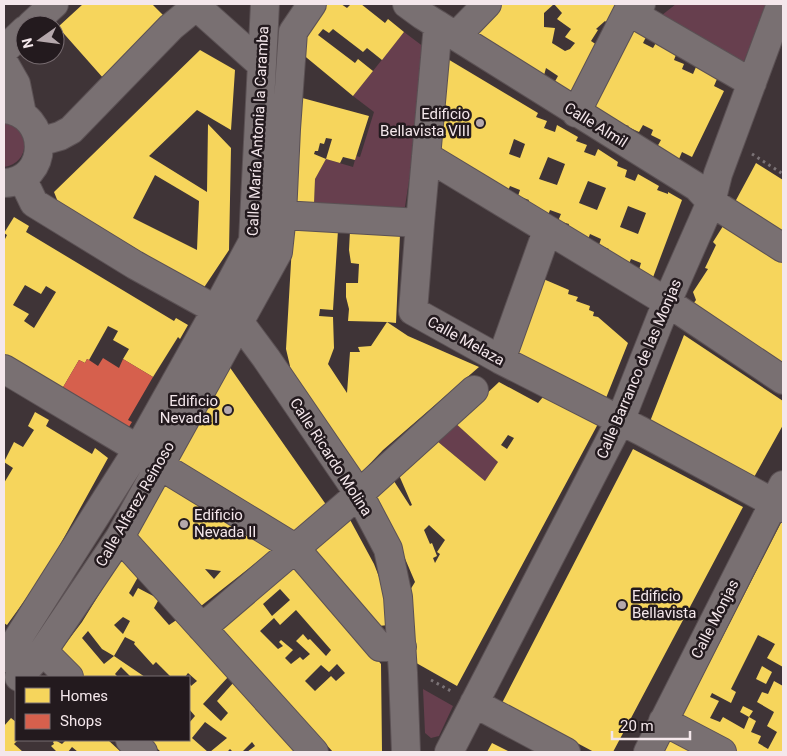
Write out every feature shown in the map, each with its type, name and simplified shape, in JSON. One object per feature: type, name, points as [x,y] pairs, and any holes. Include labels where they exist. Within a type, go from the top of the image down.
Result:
[{"type":"street","points":[[42,15],[54,4]]},
{"type":"street","name":"Calle María Antonia la Caramba","points":[[216,310],[253,241],[266,4]]},
{"type":"street","name":"Calle María Antonia la Caramba","points":[[240,323],[278,252],[293,32],[312,4]]},
{"type":"street","name":"Calle Almil","points":[[407,4],[576,113],[697,187],[711,202],[783,248]]},
{"type":"street","points":[[447,31],[487,4]]},
{"type":"street","name":"Calle Barranco de las Monjas","points":[[425,751],[474,703],[620,421],[667,302],[711,202],[718,174],[752,83],[776,43],[781,4]]},
{"type":"street","points":[[39,142],[60,136],[71,130],[171,27],[197,5],[262,64]]},
{"type":"street","points":[[576,113],[635,7],[752,83]]},
{"type":"street","name":"Calle Melaza","points":[[447,31],[426,156],[413,311],[501,360],[620,421],[780,499]]},
{"type":"street","points":[[4,50],[15,40]]},
{"type":"street","points":[[4,63],[16,84],[13,111],[33,126],[39,142],[36,162],[30,171],[10,184],[34,203],[135,265],[240,323]]},
{"type":"street","points":[[426,156],[667,302],[783,380]]},
{"type":"street","points":[[282,215],[420,223]]},
{"type":"street","points":[[501,360],[547,231]]},
{"type":"street","name":"Calle Alferez Reinoso","points":[[20,676],[43,651],[120,537],[148,457],[216,310]]},
{"type":"street","name":"Calle Alferez Reinoso","points":[[8,645],[148,457],[240,323]]},
{"type":"street","name":"Calle Ricardo Molina","points":[[240,323],[359,494],[388,549],[398,597],[402,647],[425,751]]},
{"type":"street","points":[[4,369],[295,548],[380,648],[402,647]]},
{"type":"street","points":[[202,628],[359,494],[474,390]]},
{"type":"street","name":"Calle Monjas","points":[[648,752],[780,499]]},
{"type":"street","points":[[120,537],[314,752]]},
{"type":"street","points":[[43,651],[68,676]]},
{"type":"street","points":[[4,687],[15,681]]},
{"type":"street","points":[[474,703],[566,752]]},
{"type":"street","points":[[663,721],[722,752]]},
{"type":"street","points":[[131,741],[143,752]]},
{"type":"path","points":[[751,153],[783,174]]},
{"type":"path","points":[[427,678],[474,703]]},
{"type":"shaded area","points":[[676,4],[767,4],[742,66],[662,15]]},
{"type":"shaded area","points":[[404,32],[424,47],[411,168],[404,213],[314,204],[315,179],[326,159],[353,167],[356,156],[360,157],[374,112],[353,96]]},
{"type":"shaded area","points":[[4,122],[13,126],[19,132],[24,146],[23,153],[19,159],[13,164],[4,167]]},
{"type":"shaded area","points":[[453,421],[498,462],[485,481],[437,441]]},
{"type":"shaded area","points":[[423,689],[453,706],[439,736],[431,738],[425,733]]},
{"type":"building: Homes","points":[[83,4],[152,4],[164,16],[104,79],[65,35],[65,21]]},
{"type":"building: Homes","points":[[327,4],[341,4],[347,8],[351,4],[361,4],[385,23],[388,19],[404,32],[382,60],[367,48],[363,52],[333,29],[329,33],[323,29],[318,35],[355,63],[358,59],[373,71],[353,96],[301,53],[307,46],[303,42],[313,28],[311,27],[317,16]]},
{"type":"building: Homes","points":[[500,4],[554,4],[619,4],[609,24],[605,21],[596,29],[598,30],[591,41],[597,45],[576,99],[553,85],[558,76],[546,68],[543,79],[470,34]],"holes":[[[554,4],[562,13],[557,19],[571,29],[565,37],[575,43],[570,49],[565,51],[552,43],[555,28],[544,27],[544,13]]]},
{"type":"building: Homes","points":[[632,28],[647,35],[643,43],[653,48],[657,41],[677,52],[674,60],[684,64],[682,69],[693,74],[696,67],[717,79],[714,86],[724,91],[692,157],[682,152],[679,159],[667,154],[668,152],[657,147],[661,140],[651,135],[653,130],[643,125],[639,132],[629,126],[591,112]]},
{"type":"building: Homes","points":[[200,50],[235,70],[231,130],[197,110],[149,156],[207,192],[208,124],[231,148],[229,250],[203,289],[58,202],[54,192]],"holes":[[[155,175],[199,201],[197,250],[133,218]]]},
{"type":"building: Homes","points":[[446,58],[538,113],[536,117],[547,121],[544,128],[555,132],[557,125],[578,137],[576,141],[587,145],[584,152],[595,156],[598,149],[618,162],[617,166],[627,170],[625,177],[635,181],[638,174],[659,186],[657,190],[668,194],[668,192],[682,200],[652,280],[638,273],[641,263],[631,259],[628,266],[607,254],[609,249],[599,245],[601,239],[590,234],[587,242],[567,230],[569,224],[558,221],[561,214],[550,210],[547,218],[527,205],[529,200],[518,196],[520,190],[510,186],[507,193],[436,150]],"holes":[[[514,139],[525,144],[520,158],[509,154]],[[548,157],[565,164],[557,185],[539,179]],[[588,181],[606,188],[597,210],[579,203]],[[628,206],[646,213],[638,234],[620,227]]]},
{"type":"building: Homes","points":[[295,96],[369,116],[355,160],[343,157],[340,163],[326,159],[315,179],[314,204],[292,203]],"holes":[[[326,138],[332,139],[326,159],[314,154],[315,151],[318,151],[320,143],[324,144]]]},
{"type":"building: Homes","points":[[756,163],[783,180],[783,233],[735,202]]},
{"type":"building: Homes","points":[[14,217],[29,226],[26,232],[174,321],[176,318],[188,325],[180,339],[178,337],[153,377],[123,359],[129,349],[113,340],[118,331],[108,326],[89,360],[87,359],[85,363],[79,360],[62,389],[4,354],[4,241],[7,235],[4,233]],"holes":[[[25,285],[41,294],[46,286],[56,292],[34,328],[24,321],[29,314],[13,305]]]},
{"type":"building: Homes","points":[[725,223],[783,259],[783,368],[690,308],[696,300],[693,292],[708,269],[705,268],[716,245],[713,242]]},
{"type":"building: Homes","points":[[293,228],[338,230],[333,310],[320,309],[319,316],[333,317],[334,348],[328,364],[347,393],[350,352],[360,352],[358,347],[371,346],[387,322],[408,336],[479,367],[383,450],[360,474],[284,374],[290,366],[286,349]]},
{"type":"building: Homes","points":[[350,231],[400,234],[396,323],[348,321],[349,309],[346,297],[346,283],[358,283],[359,264],[351,263],[349,250]]},
{"type":"building: Homes","points":[[541,278],[569,290],[568,294],[578,297],[576,301],[590,306],[589,310],[594,312],[593,316],[598,317],[628,343],[604,403],[511,354]]},
{"type":"building: Homes","points":[[684,335],[783,401],[783,425],[753,479],[649,424]]},
{"type":"building: Homes","name":"Edificio Nevada I","points":[[224,359],[327,506],[295,532],[167,461]]},
{"type":"building: Homes","points":[[499,382],[538,403],[543,397],[599,422],[457,686],[411,660],[407,595],[415,582],[389,521],[375,494],[392,478],[410,506],[412,505],[395,466],[437,441],[485,481],[498,462],[453,421]],"holes":[[[508,435],[514,438],[507,449],[501,445]],[[429,525],[445,540],[437,552],[440,554],[435,563],[433,558],[437,556],[424,530]]]},
{"type":"building: Homes","points":[[35,412],[49,420],[46,426],[92,454],[95,448],[108,458],[45,572],[7,625],[4,623],[4,483],[13,468],[4,462],[14,442],[23,447],[34,430],[28,426]]},
{"type":"building: Homes","name":"Edificio Bellavista","points":[[633,449],[743,507],[613,752],[594,752],[502,703]]},
{"type":"building: Homes","name":"Edificio Nevada II","points":[[157,480],[276,547],[201,606],[125,535]],"holes":[[[205,569],[221,571],[214,579]]]},
{"type":"building: Homes","points":[[348,516],[374,564],[381,582],[389,625],[378,626],[308,547]]},
{"type":"building: Homes","points":[[783,519],[783,667],[767,658],[775,644],[758,635],[731,689],[736,692],[731,703],[712,693],[710,697],[719,701],[710,718],[720,722],[723,717],[744,729],[749,717],[756,721],[751,732],[761,736],[758,743],[768,749],[777,732],[767,726],[774,712],[757,702],[762,692],[768,694],[774,681],[783,686],[783,752],[736,752],[679,722]]},
{"type":"building: Homes","points":[[121,559],[138,577],[129,593],[133,597],[138,588],[159,599],[154,608],[169,625],[178,619],[229,676],[203,704],[221,721],[228,713],[217,701],[234,682],[296,752],[247,752],[255,746],[252,742],[243,751],[246,752],[233,752],[230,749],[227,752],[210,752],[227,738],[205,722],[192,738],[208,752],[161,752],[149,741],[190,741],[190,722],[195,716],[190,710],[190,684],[191,686],[197,681],[188,673],[186,676],[170,676],[156,662],[153,665],[134,644],[135,642],[125,637],[114,656],[144,676],[130,676],[121,667],[115,674],[117,676],[80,676],[57,655],[82,622]],"holes":[[[123,617],[130,621],[123,634],[114,625]],[[88,631],[102,649],[114,656],[104,664],[82,638]]]},
{"type":"building: Homes","points":[[292,563],[381,664],[382,752],[333,752],[218,626]],"holes":[[[280,589],[290,600],[272,616],[263,604]],[[296,610],[331,650],[326,656],[303,634],[296,641],[310,654],[303,660],[300,657],[291,664],[285,658],[293,650],[281,640],[279,642],[283,646],[278,649],[260,631],[274,618],[280,625]],[[337,664],[345,673],[336,681],[331,676],[315,691],[305,681],[321,665],[329,672]]]},
{"type":"building: Homes","points":[[762,666],[772,672],[766,684],[756,679]]},
{"type":"building: Homes","points":[[743,706],[753,711],[749,717],[740,712]]},
{"type":"building: Homes","points":[[11,718],[15,721],[15,741],[17,741],[14,744],[23,752],[4,752],[4,726]]},
{"type":"building: Homes","points":[[669,734],[705,752],[659,752]]},
{"type":"building: Homes","points":[[57,741],[62,744],[65,741],[109,741],[121,752],[78,752],[72,747],[68,752],[57,752],[51,746],[54,744],[53,742]]},
{"type":"building: Homes","points":[[492,743],[510,752],[487,752]]},
{"type":"building: Shops","points":[[103,358],[119,368],[123,359],[153,377],[128,420],[132,422],[125,433],[62,389],[79,360],[85,363],[87,359],[98,366]]},
{"type":"place","name":"Edificio Bellavista VIII","points":[[480,123]]},
{"type":"place","name":"Edificio Nevada I","points":[[228,410]]},
{"type":"place","name":"Edificio Nevada II","points":[[184,524]]},
{"type":"place","name":"Edificio Bellavista","points":[[622,605]]}]
